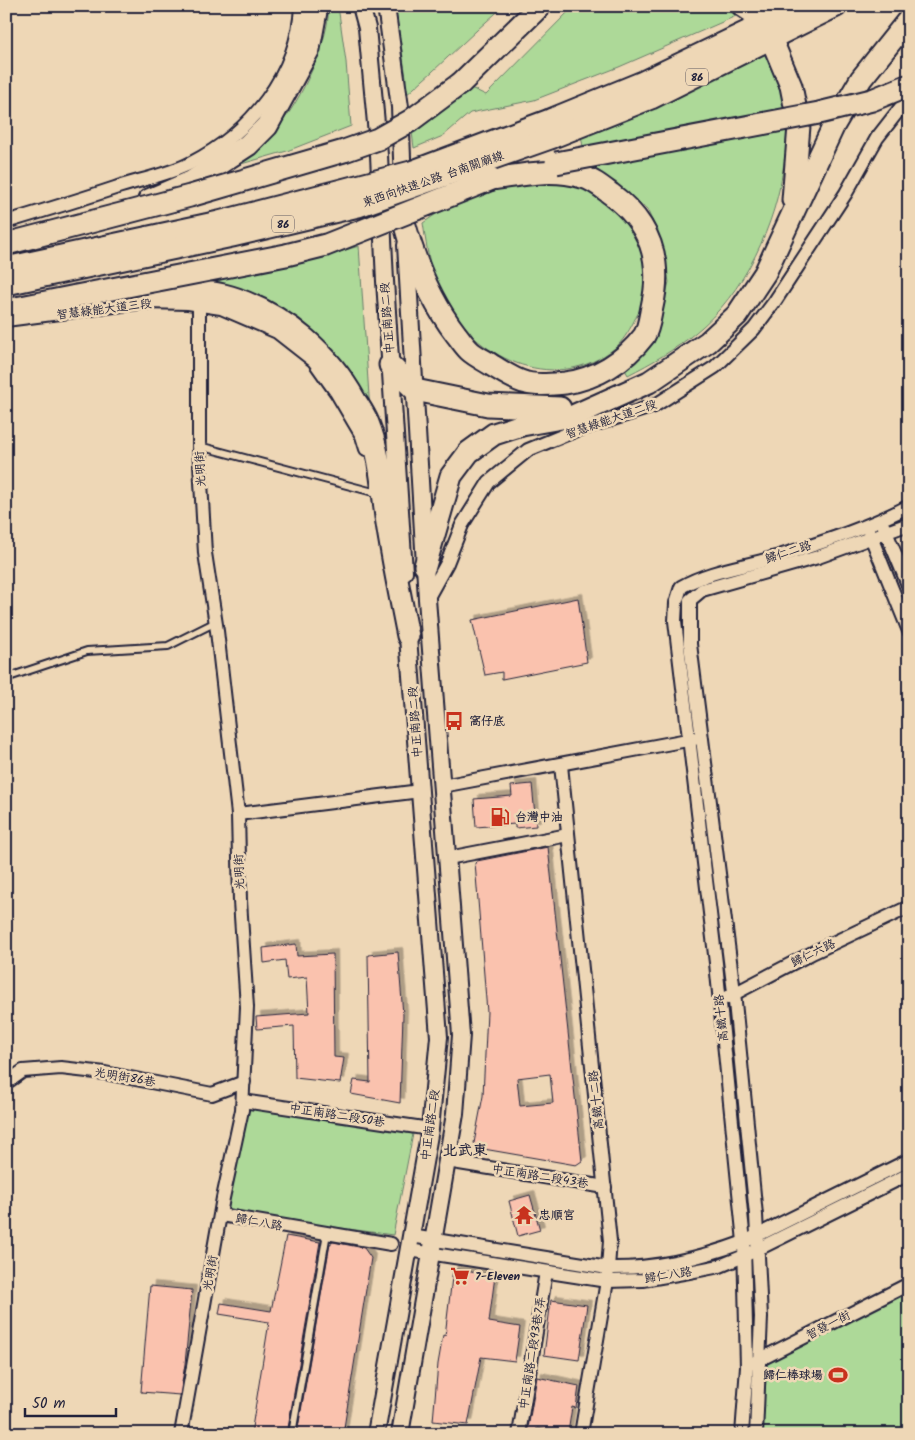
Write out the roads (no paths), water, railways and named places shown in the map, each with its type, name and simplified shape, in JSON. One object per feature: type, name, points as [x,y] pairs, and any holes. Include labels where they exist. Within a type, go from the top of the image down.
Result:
[{"type":"highway","points":[[97,221],[191,182],[248,145],[267,126],[309,50],[317,6]]},
{"type":"highway","points":[[6,244],[257,178],[378,139],[410,122],[461,83],[540,6]]},
{"type":"highway","name":"東西向快速公路 台南關廟線","points":[[6,284],[232,236],[358,206],[552,128],[801,6]]},
{"type":"highway","name":"東西向快速公路 台南關廟線","points":[[6,268],[219,222],[322,196],[410,172],[651,98],[836,6]]},
{"type":"highway","points":[[425,566],[451,476],[469,452],[494,434],[522,425],[573,416],[649,382],[708,342],[738,314],[764,273],[790,223],[838,118],[861,79],[909,19]]},
{"type":"highway","points":[[773,43],[791,86],[799,126],[797,175],[790,223]]},
{"type":"highway","points":[[6,310],[248,263],[326,244],[492,179],[556,163],[820,114],[872,100],[909,85]]},
{"type":"highway","points":[[404,222],[413,253],[427,288],[444,318],[470,351],[501,371],[526,383],[553,384],[578,382],[600,373],[624,356],[645,334],[655,293],[657,270],[650,241],[628,207],[603,188],[583,177],[557,172],[532,173],[492,179]]},
{"type":"highway","points":[[76,296],[162,290],[201,292],[236,299],[276,317],[314,345],[343,378],[368,423],[382,479],[386,516],[408,636]]},
{"type":"highway","points":[[390,365],[415,390],[488,405],[551,410],[602,402]]},
{"type":"street","points":[[6,222],[190,164],[228,141],[258,112],[280,82],[299,27],[301,6]]},
{"type":"street","name":"中正南路二段","points":[[361,6],[367,28],[379,155],[390,365],[408,636],[439,1037],[430,1129],[403,1242],[376,1434]]},
{"type":"street","name":"中正南路二段","points":[[386,6],[400,106],[404,222],[425,566],[461,1035],[455,1114],[400,1434]]},
{"type":"street","name":"智慧綠能大道二段","points":[[428,599],[447,563],[462,524],[489,482],[528,450],[574,431],[654,406],[715,367],[754,329],[775,301],[841,200],[877,138],[909,97]]},
{"type":"street","name":"智慧綠能大道三段","points":[[6,320],[145,302],[188,303],[221,308],[277,332],[314,361],[336,392],[362,436],[377,493],[386,516]]},
{"type":"street","name":"光明街","points":[[181,1434],[243,1101],[247,1007],[240,901],[238,814],[216,622],[205,553],[199,446],[199,306]]},
{"type":"street","name":"歸仁二路","points":[[676,603],[681,587],[698,578],[775,557],[867,525],[909,506]]},
{"type":"street","points":[[879,520],[887,533],[909,587]]},
{"type":"street","name":"歸仁二路","points":[[689,617],[690,600],[702,590],[818,557],[909,524]]},
{"type":"street","points":[[867,525],[909,632]]},
{"type":"street","name":"高鐵十路","points":[[676,603],[675,621],[696,738],[734,992],[758,1235],[760,1359],[756,1434]]},
{"type":"street","name":"高鐵十路","points":[[689,617],[696,738],[719,1003],[744,1242],[747,1367],[742,1434]]},
{"type":"street","points":[[442,786],[696,738]]},
{"type":"street","name":"高鐵十二路","points":[[561,764],[610,1241],[608,1275],[581,1434]]},
{"type":"street","points":[[238,814],[420,791]]},
{"type":"street","points":[[448,858],[568,835]]},
{"type":"street","name":"歸仁六路","points":[[719,1003],[734,992],[909,907]]},
{"type":"street","name":"光明街86巷","points":[[6,1082],[23,1070],[61,1068],[105,1073],[212,1094],[244,1082]]},
{"type":"street","name":"中正南路二段50巷","points":[[243,1101],[430,1129]]},
{"type":"street","name":"歸仁八路","points":[[432,1247],[546,1272],[608,1275],[626,1269],[687,1259],[744,1242],[909,1160]]},
{"type":"street","name":"中正南路二段43巷","points":[[447,1161],[605,1186]]},
{"type":"street","name":"歸仁八路","points":[[221,1215],[327,1233],[403,1242],[642,1280],[720,1266],[758,1250],[909,1174]]},
{"type":"street","name":"中正南路二段93巷7弄","points":[[519,1434],[546,1272]]},
{"type":"street","name":"智發一街","points":[[747,1367],[909,1284]]},
{"type":"lane","points":[[199,446],[377,493]]},
{"type":"lane","points":[[6,678],[87,651],[168,646],[216,622]]},
{"type":"lane","points":[[292,1434],[327,1233]]},
{"type":"place","name":"窩仔底","points":[[454,721]]},
{"type":"place","name":"台灣中油","points":[[500,817]]},
{"type":"place","name":"忠順宮","points":[[524,1215]]},
{"type":"place","name":"7-Eleven","points":[[460,1276]]},
{"type":"place","name":"歸仁棒球場","points":[[838,1375]]},
{"type":"district","name":"北武東","points":[[465,1150]]}]
